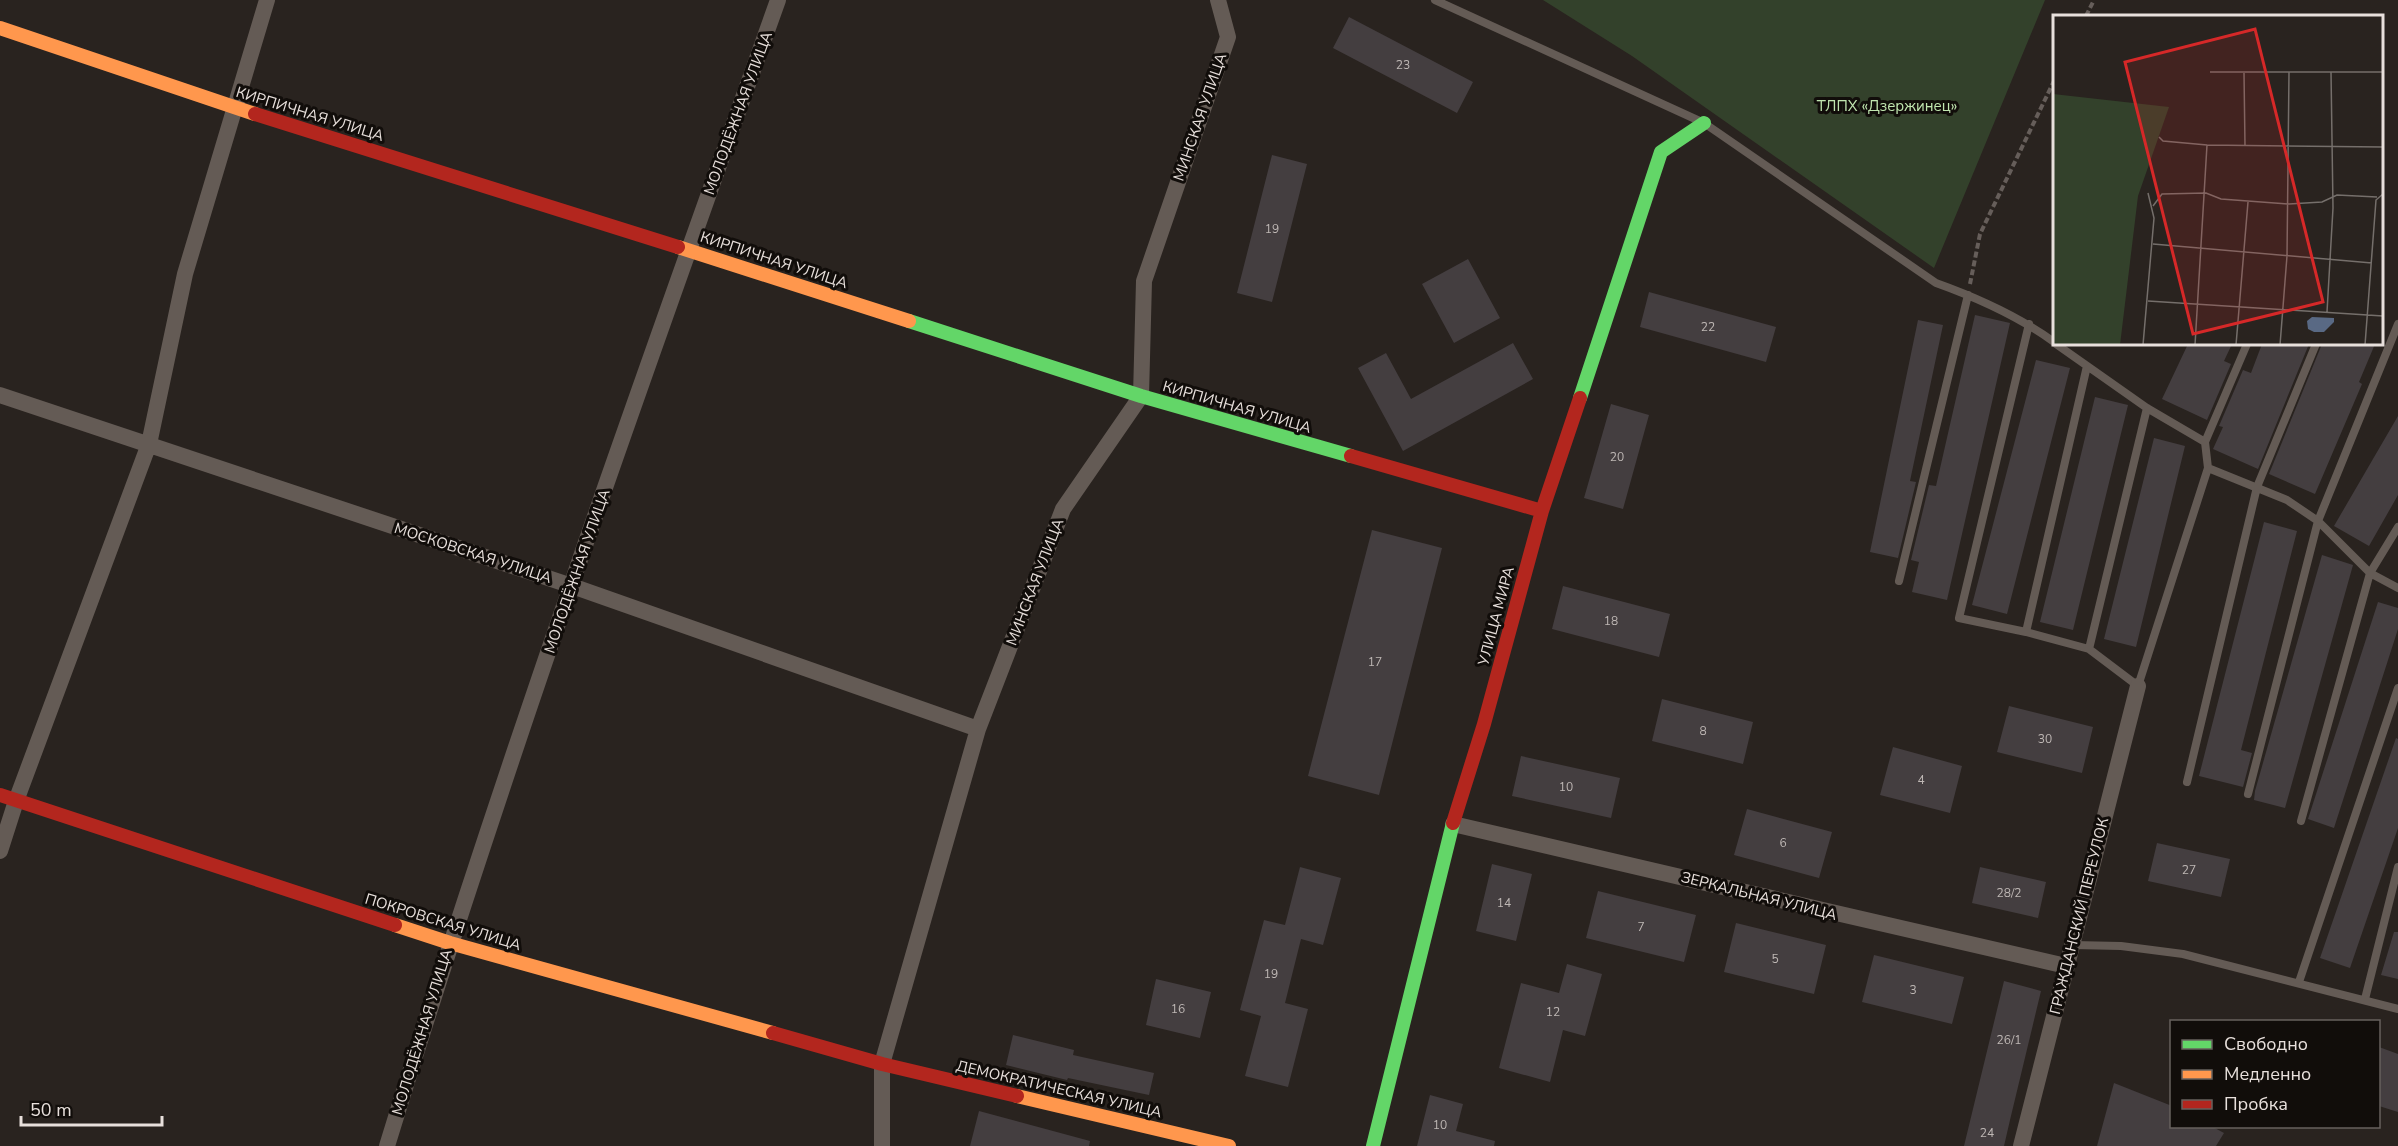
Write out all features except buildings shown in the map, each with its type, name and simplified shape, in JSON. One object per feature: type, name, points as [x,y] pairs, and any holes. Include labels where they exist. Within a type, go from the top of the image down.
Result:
[{"type":"street","points":[[0,851],[8,798],[149,444],[185,274],[233,107],[267,0]]},
{"type":"street","name":"МОЛОДЁЖНАЯ УЛИЦА","points":[[387,1146],[450,943],[572,586],[778,0]]},
{"type":"street","name":"МИНСКАЯ УЛИЦА","points":[[882,1146],[882,1064],[978,729],[1063,509],[1141,396],[1144,281],[1228,37],[1218,0]]},
{"type":"street","name":"КИРПИЧНАЯ УЛИЦА","points":[[0,28],[233,107],[689,250],[1141,396],[1542,511]]},
{"type":"street","name":"УЛИЦА МИРА","points":[[1373,1146],[1453,824],[1484,724],[1542,511],[1660,152],[1704,123]]},
{"type":"street","name":"МОСКОВСКАЯ УЛИЦА","points":[[0,395],[572,586],[978,729]]},
{"type":"street","name":"ГРАЖДАНСКИЙ ПЕРЕУЛОК","points":[[2021,1146],[2138,686]]},
{"type":"street","name":"ПОКРОВСКАЯ УЛИЦА","points":[[8,798],[450,943],[882,1064]]},
{"type":"street","name":"ЗЕРКАЛЬНАЯ УЛИЦА","points":[[1453,824],[1841,916],[2066,966]]},
{"type":"street","name":"ДЕМОКРАТИЧЕСКАЯ УЛИЦА","points":[[882,1064],[1229,1146]]},
{"type":"lane","points":[[1435,0],[1704,123],[1936,283],[1968,295],[2029,324],[2053,342]]},
{"type":"lane","points":[[1899,581],[1968,295]]},
{"type":"lane","points":[[2029,324],[1959,618],[2026,632],[2090,649],[2138,686],[2208,468],[2205,442],[2247,345]]},
{"type":"lane","points":[[2248,794],[2318,521],[2398,324]]},
{"type":"lane","points":[[2058,345],[2147,408],[2205,442]]},
{"type":"lane","points":[[2187,782],[2257,487],[2316,345]]},
{"type":"lane","points":[[2026,632],[2087,366]]},
{"type":"lane","points":[[2090,649],[2147,408]]},
{"type":"lane","points":[[2208,468],[2287,500],[2318,521],[2370,573],[2398,588]]},
{"type":"lane","points":[[2301,821],[2370,573],[2398,527]]},
{"type":"lane","points":[[2298,982],[2398,688]]},
{"type":"lane","points":[[2365,999],[2398,867]]},
{"type":"lane","points":[[2073,945],[2121,946],[2183,954],[2398,1009]]},
{"type":"path","points":[[2086,15],[2094,0]]},
{"type":"path","points":[[1968,295],[1980,234],[2053,85]]},
{"type":"green space","name":"ТЛПХ «Дзержинец»","points":[[1543,0],[2045,0],[1934,268],[1632,56]]},
{"type":"traffic: fast","points":[[1580,398],[1661,152],[1704,123]]},
{"type":"traffic: fast","points":[[909,321],[1141,396],[1351,456]]},
{"type":"traffic: fast","points":[[1373,1146],[1453,823]]},
{"type":"traffic: slow","points":[[0,28],[255,114]]},
{"type":"traffic: slow","points":[[678,247],[909,321]]},
{"type":"traffic: slow","points":[[395,925],[450,943],[773,1033]]},
{"type":"traffic: slow","points":[[1017,1096],[1229,1146]]},
{"type":"traffic: jam","points":[[255,114],[678,247]]},
{"type":"traffic: jam","points":[[1453,823],[1484,724],[1542,511],[1580,398]]},
{"type":"traffic: jam","points":[[1351,456],[1542,511]]},
{"type":"traffic: jam","points":[[0,795],[395,925]]},
{"type":"traffic: jam","points":[[773,1033],[882,1064],[1017,1096]]}]
